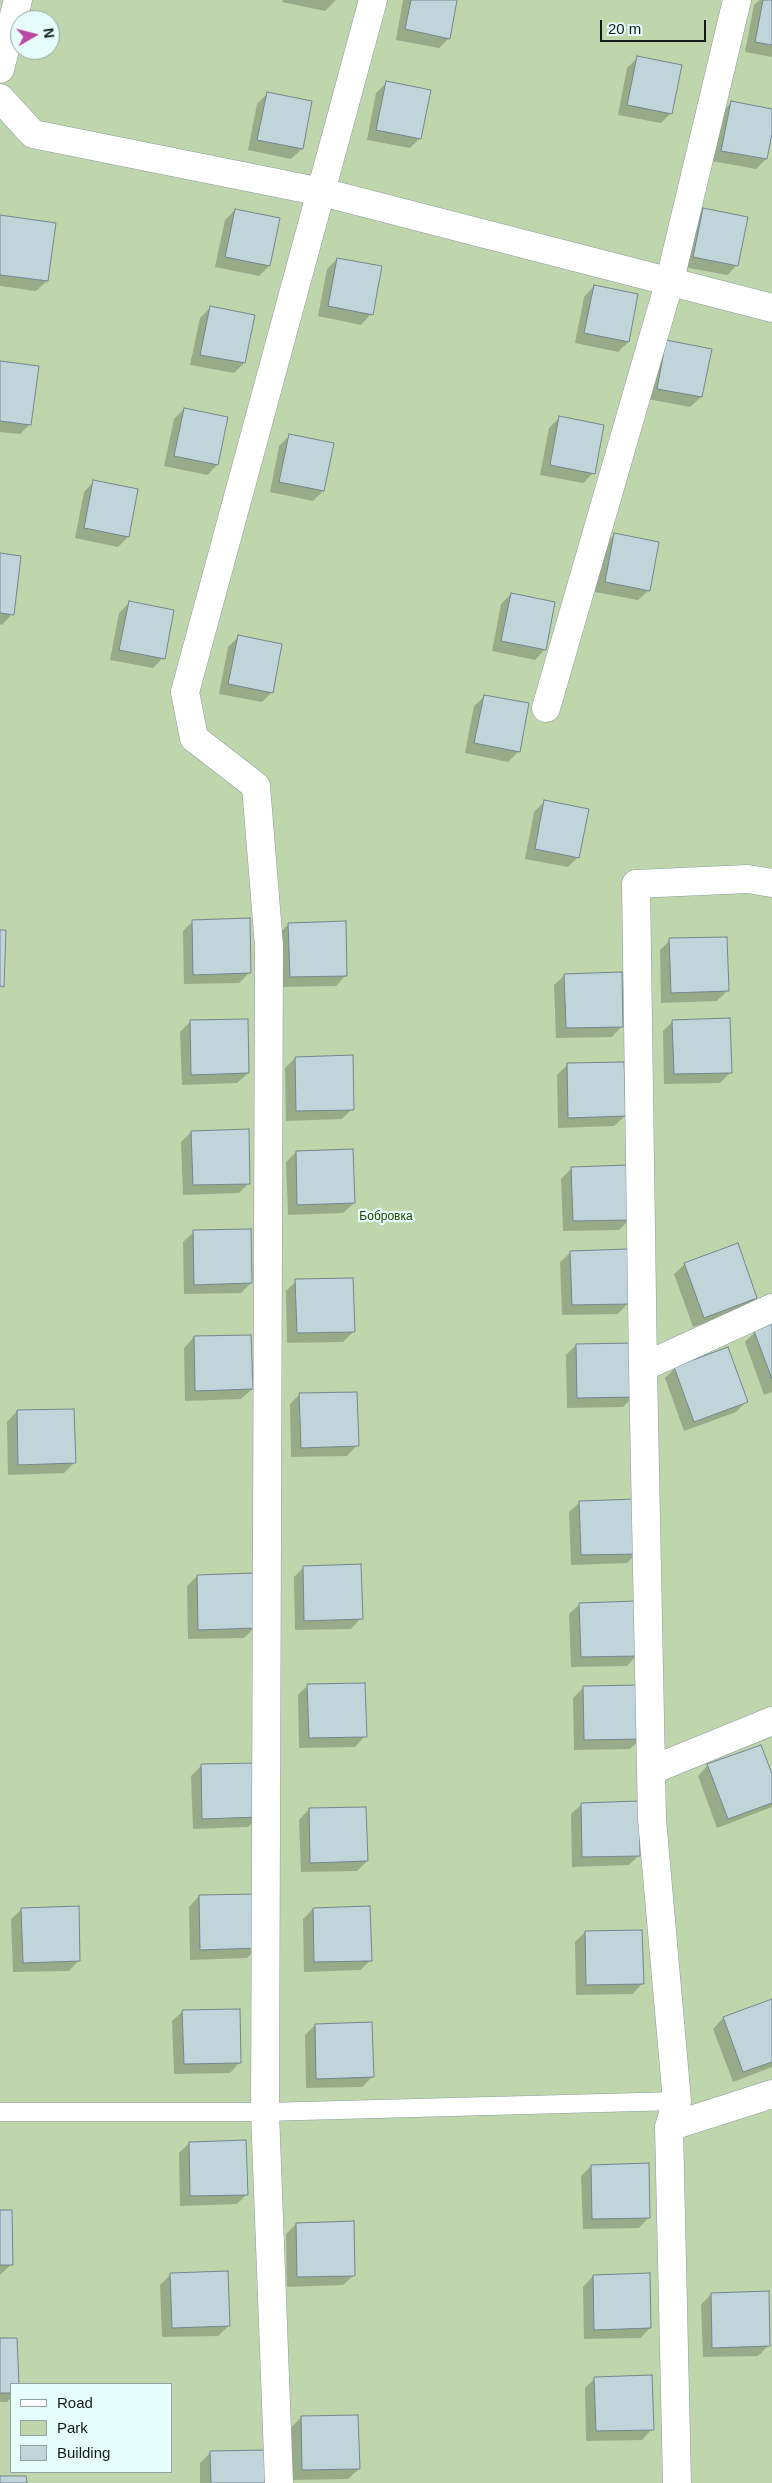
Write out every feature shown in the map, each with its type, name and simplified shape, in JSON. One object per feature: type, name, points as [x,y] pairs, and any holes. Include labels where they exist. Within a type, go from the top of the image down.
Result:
[{"type":"street","points":[[0,69],[18,0]]},
{"type":"street","points":[[279,2483],[264,2112],[269,946],[256,786],[194,738],[185,692],[373,0]]},
{"type":"street","points":[[546,708],[670,280],[737,0]]},
{"type":"street","points":[[0,98],[33,134],[322,192],[670,280],[772,308]]},
{"type":"street","points":[[677,2483],[669,2127],[677,2101],[652,1819],[642,1367],[636,884],[748,879],[772,883]]},
{"type":"street","points":[[642,1367],[772,1308]]},
{"type":"street","points":[[652,1770],[772,1721]]},
{"type":"street","points":[[669,2127],[772,2094]]},
{"type":"lane","points":[[0,2112],[264,2112],[677,2101]]},
{"type":"green space","name":"Бобровка","points":[[0,0],[772,0],[772,2483],[0,2483]]},
{"type":"building","points":[[411,0],[457,0],[450,39],[405,29]]},
{"type":"building","points":[[763,0],[772,0],[772,45],[755,42]]},
{"type":"building","points":[[637,56],[682,65],[672,114],[627,105]]},
{"type":"building","points":[[386,81],[431,90],[421,139],[376,130]]},
{"type":"building","points":[[267,92],[312,101],[303,149],[257,140]]},
{"type":"building","points":[[731,101],[772,109],[772,134],[767,159],[721,151]]},
{"type":"building","points":[[703,208],[748,217],[738,266],[693,257]]},
{"type":"building","points":[[235,209],[280,218],[270,266],[225,257]]},
{"type":"building","points":[[0,215],[56,223],[48,281],[0,275]]},
{"type":"building","points":[[337,258],[382,266],[373,315],[328,306]]},
{"type":"building","points":[[594,285],[638,294],[629,342],[584,333]]},
{"type":"building","points":[[210,306],[255,315],[245,363],[200,355]]},
{"type":"building","points":[[666,340],[712,349],[702,397],[657,389]]},
{"type":"building","points":[[0,361],[39,366],[31,425],[0,421]]},
{"type":"building","points":[[184,408],[228,417],[218,465],[174,456]]},
{"type":"building","points":[[559,416],[604,425],[595,474],[550,465]]},
{"type":"building","points":[[289,434],[334,443],[324,491],[279,482]]},
{"type":"building","points":[[93,480],[138,489],[129,537],[84,528]]},
{"type":"building","points":[[614,533],[659,542],[650,591],[605,582]]},
{"type":"building","points":[[0,553],[21,556],[14,615],[0,613]]},
{"type":"building","points":[[511,593],[555,602],[546,650],[501,641]]},
{"type":"building","points":[[129,601],[174,610],[165,659],[119,650]]},
{"type":"building","points":[[238,635],[282,644],[273,693],[228,684]]},
{"type":"building","points":[[484,695],[529,703],[520,752],[474,743]]},
{"type":"building","points":[[544,800],[589,809],[579,858],[535,849]]},
{"type":"building","points":[[250,918],[251,973],[193,975],[192,920]]},
{"type":"building","points":[[346,921],[347,976],[290,977],[288,923]]},
{"type":"building","points":[[0,930],[6,930],[4,987],[0,986]]},
{"type":"building","points":[[727,937],[729,991],[671,993],[669,938]]},
{"type":"building","points":[[622,972],[623,1027],[566,1028],[564,974]]},
{"type":"building","points":[[730,1018],[732,1073],[674,1074],[672,1020]]},
{"type":"building","points":[[248,1019],[249,1073],[191,1075],[190,1020]]},
{"type":"building","points":[[353,1055],[354,1110],[296,1111],[295,1057]]},
{"type":"building","points":[[624,1062],[626,1116],[568,1118],[567,1063]]},
{"type":"building","points":[[249,1129],[250,1184],[193,1185],[191,1131]]},
{"type":"building","points":[[353,1149],[355,1203],[297,1205],[296,1151]]},
{"type":"building","points":[[629,1165],[630,1220],[573,1221],[571,1167]]},
{"type":"building","points":[[251,1229],[252,1283],[194,1285],[193,1230]]},
{"type":"building","points":[[738,1243],[757,1298],[704,1318],[684,1263]]},
{"type":"building","points":[[628,1249],[630,1304],[572,1305],[570,1251]]},
{"type":"building","points":[[353,1278],[355,1332],[297,1333],[295,1279]]},
{"type":"building","points":[[772,1324],[772,1379],[754,1331]]},
{"type":"building","points":[[251,1335],[253,1389],[195,1391],[194,1336]]},
{"type":"building","points":[[633,1343],[635,1397],[577,1398],[576,1344]]},
{"type":"building","points":[[728,1347],[748,1402],[694,1422],[674,1367]]},
{"type":"building","points":[[357,1392],[359,1446],[301,1448],[299,1393]]},
{"type":"building","points":[[74,1409],[76,1463],[18,1465],[17,1410]]},
{"type":"building","points":[[637,1499],[638,1554],[581,1555],[579,1501]]},
{"type":"building","points":[[361,1564],[363,1619],[304,1621],[303,1566]]},
{"type":"building","points":[[254,1573],[256,1628],[198,1630],[197,1575]]},
{"type":"building","points":[[637,1601],[638,1656],[581,1657],[579,1603]]},
{"type":"building","points":[[365,1683],[367,1737],[309,1738],[307,1684]]},
{"type":"building","points":[[641,1685],[642,1739],[584,1740],[583,1686]]},
{"type":"building","points":[[761,1745],[772,1774],[772,1803],[728,1819],[707,1764]]},
{"type":"building","points":[[258,1763],[260,1817],[202,1819],[201,1764]]},
{"type":"building","points":[[639,1801],[640,1856],[582,1857],[581,1803]]},
{"type":"building","points":[[366,1807],[368,1861],[310,1863],[309,1808]]},
{"type":"building","points":[[256,1894],[258,1948],[200,1950],[199,1895]]},
{"type":"building","points":[[79,1906],[80,1961],[23,1963],[21,1908]]},
{"type":"building","points":[[370,1906],[372,1961],[314,1962],[313,1908]]},
{"type":"building","points":[[642,1930],[644,1984],[586,1985],[585,1931]]},
{"type":"building","points":[[772,1999],[772,2062],[743,2072],[723,2017]]},
{"type":"building","points":[[240,2009],[241,2063],[184,2064],[182,2010]]},
{"type":"building","points":[[372,2022],[374,2077],[316,2079],[315,2024]]},
{"type":"building","points":[[246,2140],[248,2195],[190,2196],[189,2142]]},
{"type":"building","points":[[649,2163],[650,2218],[592,2219],[591,2165]]},
{"type":"building","points":[[0,2210],[12,2210],[13,2265],[0,2265]]},
{"type":"building","points":[[354,2221],[355,2276],[297,2277],[296,2223]]},
{"type":"building","points":[[228,2271],[230,2326],[172,2328],[170,2273]]},
{"type":"building","points":[[650,2273],[651,2328],[594,2330],[593,2275]]},
{"type":"building","points":[[769,2291],[770,2346],[712,2348],[711,2293]]},
{"type":"building","points":[[0,2338],[17,2338],[19,2383],[10,2383],[10,2393],[0,2393]]},
{"type":"building","points":[[652,2375],[654,2430],[596,2431],[594,2377]]},
{"type":"building","points":[[358,2415],[360,2469],[302,2470],[301,2416]]},
{"type":"building","points":[[267,2450],[268,2483],[211,2483],[210,2451]]},
{"type":"building","points":[[0,2476],[26,2476],[27,2483],[0,2483]]}]
